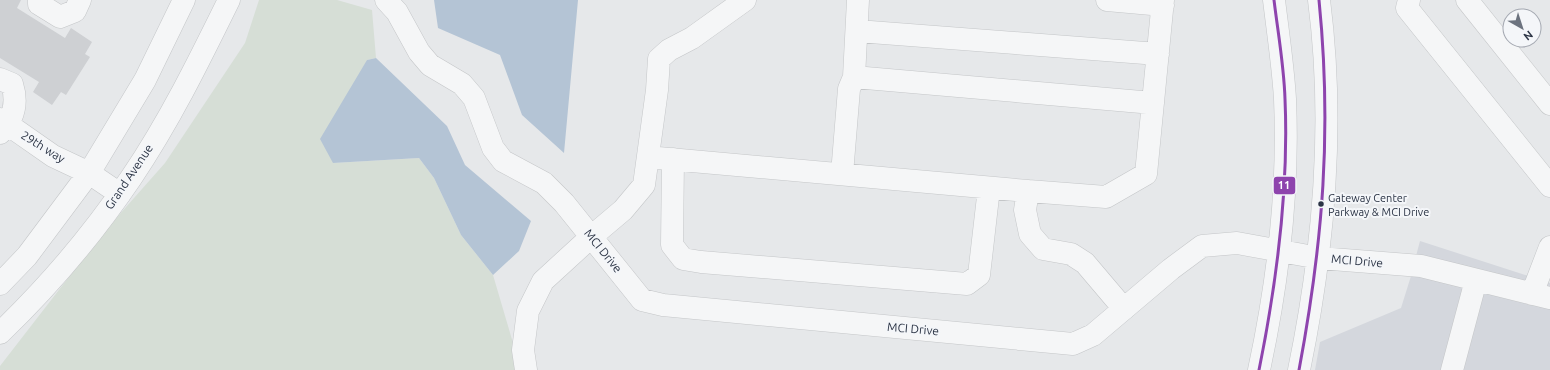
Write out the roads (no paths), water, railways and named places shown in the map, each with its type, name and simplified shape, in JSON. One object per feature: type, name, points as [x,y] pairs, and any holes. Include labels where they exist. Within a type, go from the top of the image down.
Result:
[{"type":"street","points":[[39,0],[39,4],[60,17],[75,11],[80,0]]},
{"type":"street","points":[[0,284],[27,256],[89,172],[145,80],[184,0]]},
{"type":"street","name":"Grand Avenue","points":[[0,333],[69,261],[120,194],[187,86],[229,0]]},
{"type":"street","name":"MCI Drive","points":[[386,0],[397,12],[419,52],[430,65],[462,84],[474,98],[493,148],[503,161],[544,183],[564,203],[642,300],[663,306],[1073,344],[1093,335],[1171,269],[1202,246],[1237,243],[1319,258],[1421,266],[1541,296]]},
{"type":"street","points":[[526,370],[523,350],[528,311],[543,281],[623,210],[644,185],[657,90],[659,59],[669,50],[692,38],[745,0]]},
{"type":"street","points":[[842,174],[849,89],[854,77],[858,0]]},
{"type":"street","points":[[648,157],[989,188],[1106,197],[1146,174],[1163,3],[1107,0]]},
{"type":"street","points":[[1259,370],[1267,330],[1279,251],[1284,164],[1285,100],[1274,0]]},
{"type":"street","points":[[1299,370],[1319,258],[1326,138],[1327,74],[1319,0]]},
{"type":"street","points":[[1409,0],[1407,8],[1550,186]]},
{"type":"street","points":[[1466,0],[1550,104]]},
{"type":"street","points":[[857,31],[1158,54]]},
{"type":"street","points":[[854,77],[1153,103]]},
{"type":"street","points":[[0,79],[12,84],[16,96],[15,104],[3,126]]},
{"type":"street","name":"29th way","points":[[3,126],[53,156],[89,172],[120,194]]},
{"type":"street","points":[[673,159],[672,245],[683,259],[701,262],[967,284],[979,274],[989,188]]},
{"type":"street","points":[[1028,191],[1025,210],[1030,234],[1043,249],[1071,254],[1085,263],[1124,308]]},
{"type":"street","points":[[1541,296],[1550,246]]},
{"type":"street","points":[[1452,370],[1476,280]]},
{"type":"water","points":[[434,0],[578,0],[564,153],[522,115],[500,55],[438,28]]},
{"type":"water","points":[[376,58],[447,126],[465,165],[531,221],[519,251],[493,275],[461,235],[434,178],[419,158],[333,163],[320,139],[367,60]]},
{"type":"place","name":"Gateway Center Parkway & MCI Drive","points":[[1321,204]]}]
